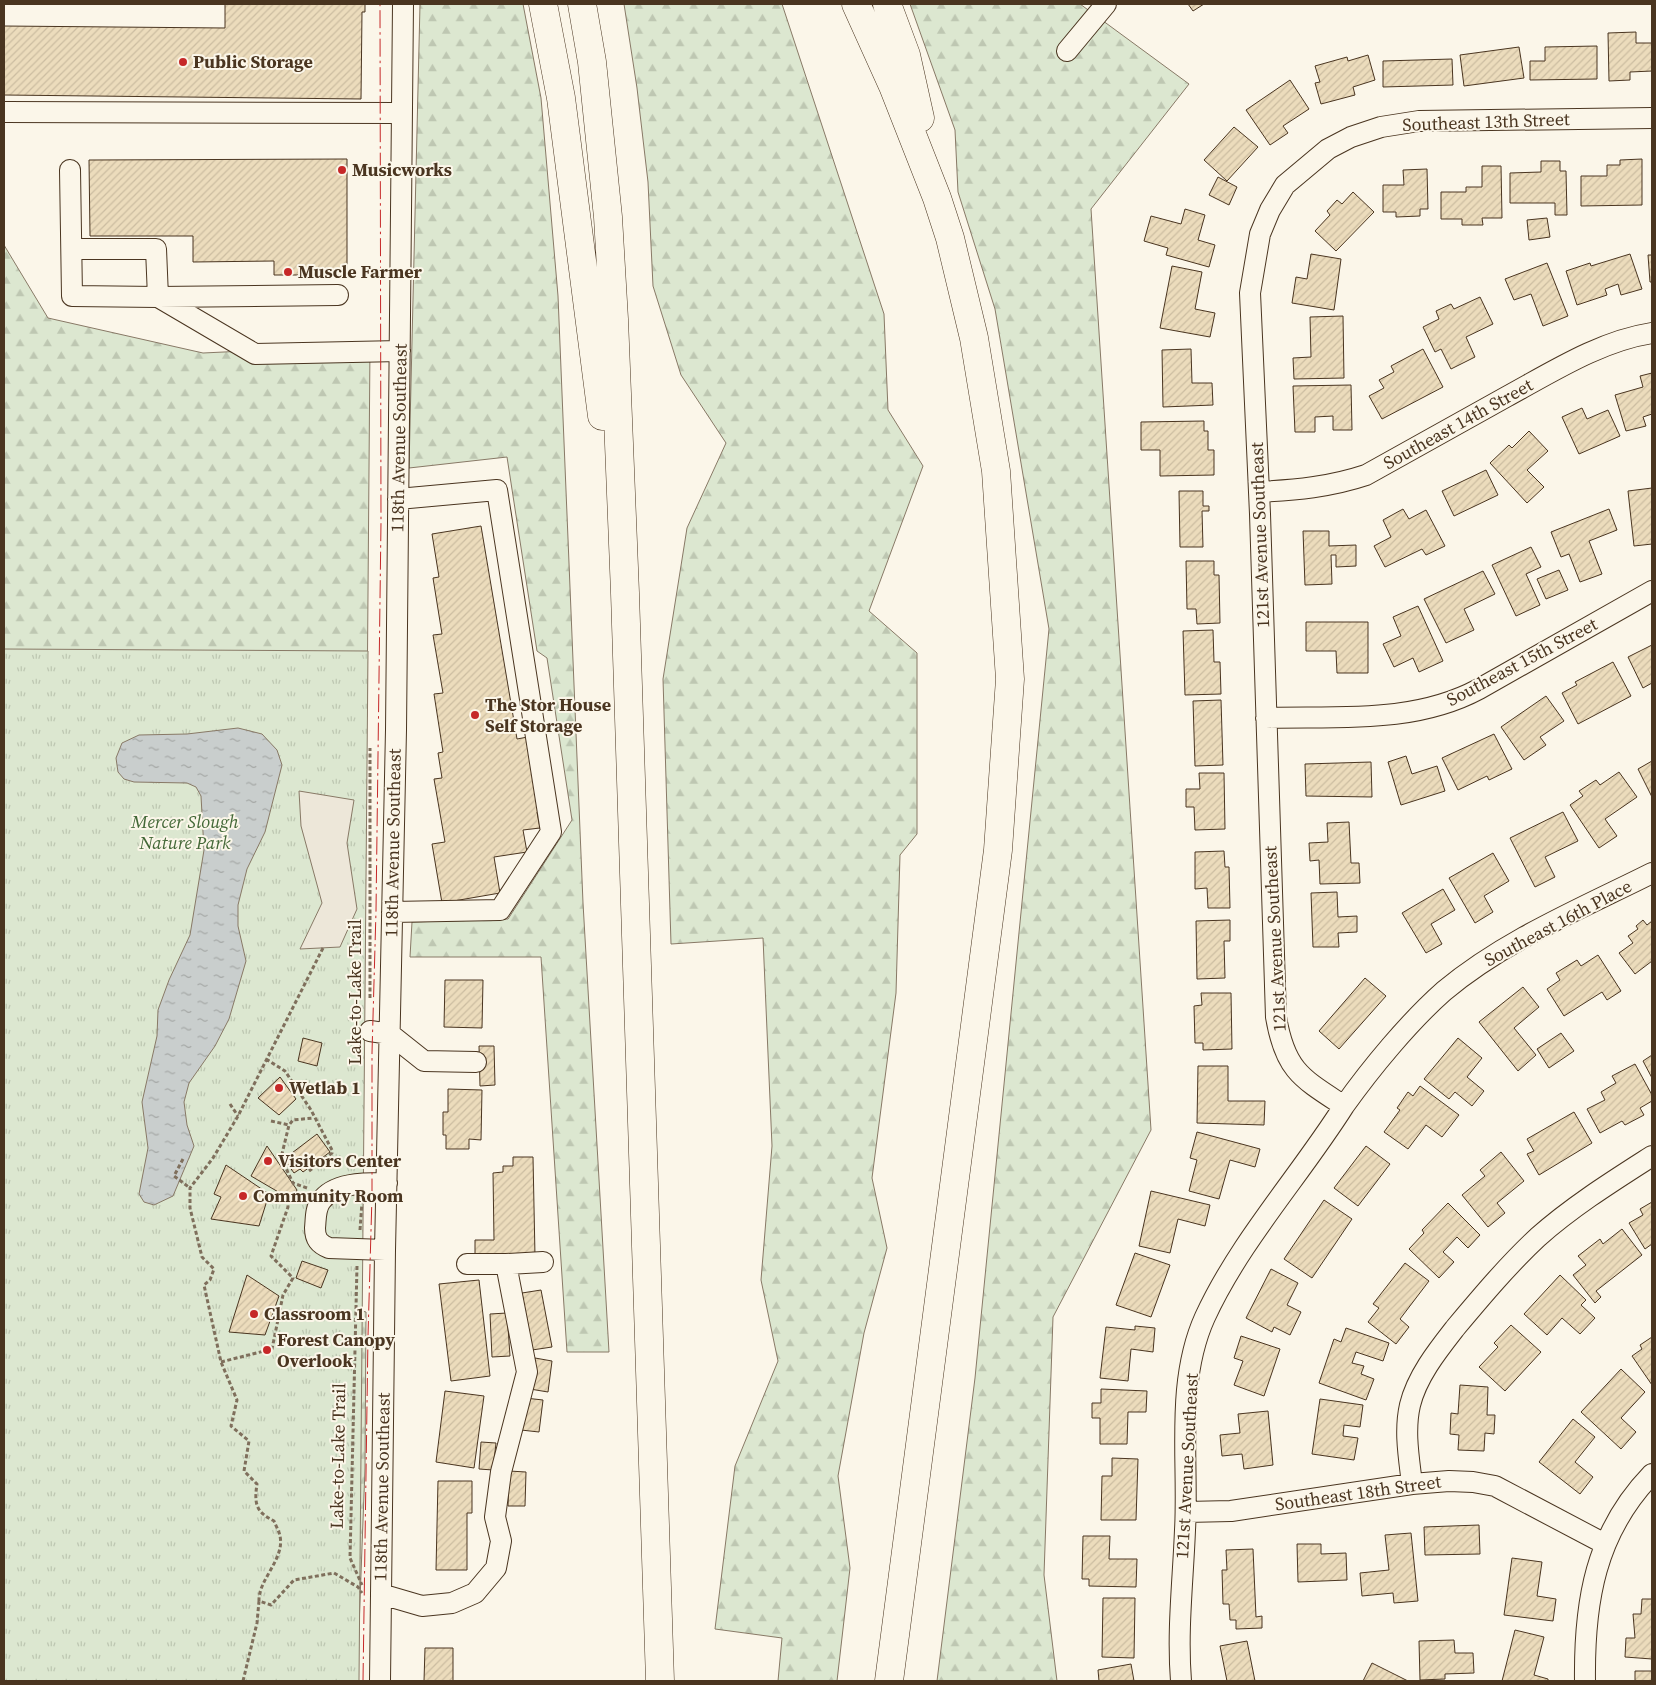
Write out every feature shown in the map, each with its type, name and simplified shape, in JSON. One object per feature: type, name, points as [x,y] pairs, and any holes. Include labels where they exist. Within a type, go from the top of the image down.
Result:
[{"type":"highway","points":[[543,4],[561,98],[625,593]]},
{"type":"highway","points":[[582,4],[592,62],[608,217],[625,593],[660,1681]]},
{"type":"highway","points":[[856,4],[893,86],[937,198],[950,238],[974,338],[996,471],[1010,679],[998,850],[889,1681]]},
{"type":"highway","points":[[887,4],[906,55],[937,198]]},
{"type":"street","name":"118th Avenue Southeast","points":[[380,1681],[372,1598],[385,1250],[390,1034],[403,4]]},
{"type":"street","points":[[1067,51],[1106,4]]},
{"type":"street","points":[[4,112],[402,113]]},
{"type":"street","name":"Southeast 13th Street","points":[[1302,169],[1328,149],[1351,137],[1380,128],[1419,122],[1652,118]]},
{"type":"street","name":"121st Avenue Southeast","points":[[1181,1681],[1179,1657],[1186,1512],[1185,1436],[1189,1383],[1198,1335],[1221,1286],[1244,1249],[1344,1106],[1299,1076],[1286,1058],[1280,1040],[1276,1017],[1259,492],[1250,292],[1260,234],[1270,210],[1285,185],[1302,169]]},
{"type":"street","points":[[70,170],[72,296],[338,295]]},
{"type":"street","points":[[72,249],[156,249],[158,297]]},
{"type":"street","points":[[158,297],[255,354],[400,351]]},
{"type":"street","name":"Southeast 14th Street","points":[[1259,492],[1306,490],[1335,485],[1366,475],[1552,372],[1592,352],[1634,336],[1652,333]]},
{"type":"street","points":[[392,912],[500,910],[551,832],[497,490],[398,499]]},
{"type":"street","name":"Southeast 15th Street","points":[[1266,718],[1398,714],[1437,707],[1458,700],[1479,689],[1652,591]]},
{"type":"street","name":"Southeast 16th Place","points":[[1344,1106],[1360,1084],[1418,1017],[1444,992],[1476,967],[1522,938],[1652,873]]},
{"type":"street","points":[[370,1031],[390,1034],[424,1061],[476,1062]]},
{"type":"street","points":[[1412,1484],[1407,1436],[1410,1404],[1422,1377],[1439,1349],[1484,1293],[1538,1238],[1572,1210],[1652,1156]]},
{"type":"street","points":[[385,1250],[345,1250],[322,1245],[315,1234],[316,1216],[320,1202],[326,1196],[348,1186],[364,1183],[387,1183]]},
{"type":"street","points":[[467,1264],[543,1262]]},
{"type":"street","points":[[372,1598],[422,1606],[452,1603],[475,1593],[496,1568],[501,1541],[495,1517],[501,1472],[527,1372],[506,1264]]},
{"type":"street","points":[[1585,1681],[1587,1612],[1598,1563],[1613,1526],[1652,1474]]},
{"type":"street","name":"Southeast 18th Street","points":[[1186,1512],[1230,1511],[1412,1484],[1449,1481],[1495,1486],[1605,1544]]},
{"type":"path","name":"Lake-to-Lake Trail","points":[[370,748],[370,1031]]},
{"type":"path","points":[[243,1681],[257,1623],[259,1591],[274,1567],[281,1538],[274,1521],[261,1514],[254,1504],[257,1484],[244,1471],[249,1442],[231,1426],[237,1400],[221,1362],[204,1285],[210,1280],[214,1269],[202,1258],[190,1208],[190,1188],[213,1158],[238,1116],[323,948]]},
{"type":"path","points":[[266,1059],[285,1071],[314,1118],[332,1153],[309,1171]]},
{"type":"path","points":[[230,1104],[238,1116]]},
{"type":"path","points":[[308,1188],[293,1183],[281,1158],[289,1125],[293,1120],[314,1118]]},
{"type":"path","points":[[271,1121],[289,1125]]},
{"type":"path","points":[[183,1159],[174,1176],[190,1188]]},
{"type":"path","name":"Lake-to-Lake Trail","points":[[364,1183],[358,1249],[353,1368],[350,1558],[372,1598]]},
{"type":"path","points":[[221,1362],[272,1349],[283,1295],[293,1278],[271,1256],[288,1207],[287,1197]]},
{"type":"path","points":[[288,1207],[294,1208]]},
{"type":"path","points":[[259,1600],[271,1605],[294,1580],[334,1573],[372,1598]]},
{"type":"green space","points":[[420,4],[523,4],[541,98],[558,296],[583,903],[609,1352],[567,1352],[541,957],[410,957],[412,922],[508,919],[572,820],[547,658],[537,651],[507,457],[409,468]]},
{"type":"green space","points":[[624,4],[782,4],[884,314],[888,410],[923,466],[869,611],[917,653],[917,834],[900,855],[896,993],[872,1178],[887,1248],[864,1333],[838,1476],[850,1568],[837,1681],[778,1681],[782,1638],[715,1629],[735,1466],[778,1361],[761,1280],[772,1146],[763,938],[671,944],[663,679],[687,528],[726,443],[681,375],[653,286],[648,182],[637,88]]},
{"type":"green space","points":[[910,4],[1080,4],[1189,84],[1091,209],[1151,1130],[1053,1317],[1044,1575],[1057,1681],[937,1681],[975,1378],[1049,629],[995,309],[958,192],[955,130]]},
{"type":"green space","name":"Mercer Slough Nature Park","points":[[4,245],[48,318],[203,353],[370,345],[367,717],[325,753],[316,1300],[366,1312],[365,1468],[357,1681],[4,1362]]},
{"type":"green space","name":"Mercer Slough Nature Park","points":[[4,649],[368,651],[359,1681],[4,1681]]},
{"type":"shaded area","points":[[299,791],[354,800],[347,843],[357,909],[340,947],[300,949],[322,903],[301,826]]},
{"type":"water","points":[[238,728],[262,734],[277,750],[282,765],[265,832],[247,869],[238,905],[238,926],[246,961],[229,1019],[215,1046],[189,1083],[184,1102],[187,1125],[194,1146],[173,1196],[154,1205],[144,1202],[139,1194],[148,1148],[142,1102],[157,1036],[158,1010],[169,980],[190,935],[204,850],[201,796],[196,787],[187,783],[134,782],[124,779],[118,772],[116,758],[122,743],[139,735],[187,734]]},
{"type":"building","name":"Public Storage","points":[[225,4],[365,4],[365,12],[362,12],[361,99],[4,95],[4,26],[225,28]]},
{"type":"building","points":[[1188,4],[1204,4],[1193,11]]},
{"type":"building","points":[[1636,32],[1636,43],[1652,43],[1652,71],[1630,72],[1630,80],[1609,81],[1608,33]]},
{"type":"building","points":[[1597,46],[1597,79],[1530,80],[1530,61],[1545,61],[1545,47]]},
{"type":"building","points":[[1519,47],[1524,78],[1464,86],[1460,55]]},
{"type":"building","points":[[1368,55],[1375,80],[1353,87],[1355,95],[1321,104],[1315,83],[1320,82],[1315,66],[1347,57],[1348,61]]},
{"type":"building","points":[[1452,59],[1453,85],[1383,87],[1383,61]]},
{"type":"building","points":[[1290,80],[1309,109],[1283,126],[1288,133],[1270,145],[1246,110]]},
{"type":"building","points":[[1234,127],[1258,147],[1227,181],[1204,160]]},
{"type":"building","points":[[347,159],[347,275],[274,275],[274,261],[193,262],[193,236],[90,236],[89,160]]},
{"type":"building","points":[[1642,159],[1642,205],[1581,206],[1581,176],[1607,176],[1607,165],[1620,165],[1620,160]]},
{"type":"building","points":[[1541,161],[1560,161],[1560,171],[1566,171],[1567,215],[1555,215],[1555,203],[1510,203],[1510,173],[1541,172]]},
{"type":"building","points":[[1482,166],[1501,166],[1502,218],[1482,218],[1483,225],[1462,225],[1462,219],[1441,219],[1441,192],[1466,192],[1466,187],[1482,187]]},
{"type":"building","points":[[1427,169],[1428,209],[1420,209],[1420,216],[1396,217],[1396,212],[1383,212],[1383,185],[1404,185],[1403,170]]},
{"type":"building","points":[[1218,177],[1237,187],[1229,205],[1209,195]]},
{"type":"building","points":[[1353,192],[1374,212],[1336,251],[1315,231],[1330,215],[1327,211],[1337,200],[1342,204]]},
{"type":"building","points":[[1185,209],[1205,215],[1198,240],[1215,245],[1209,267],[1166,255],[1168,248],[1144,241],[1151,216],[1181,224]]},
{"type":"building","points":[[1547,218],[1550,237],[1529,240],[1527,220]]},
{"type":"building","points":[[1311,254],[1341,259],[1334,310],[1292,303],[1296,277],[1307,279]]},
{"type":"building","points":[[1630,254],[1642,289],[1621,295],[1618,284],[1605,289],[1607,295],[1577,305],[1566,271],[1590,263],[1591,266]]},
{"type":"building","points":[[1648,255],[1652,255],[1652,282],[1650,282]]},
{"type":"building","points":[[1547,263],[1568,316],[1543,326],[1531,294],[1514,300],[1505,279]]},
{"type":"building","points":[[1172,266],[1202,272],[1195,309],[1215,313],[1210,337],[1160,328]]},
{"type":"building","points":[[1480,297],[1493,324],[1466,337],[1475,357],[1451,369],[1441,349],[1435,352],[1423,327],[1439,319],[1436,311],[1451,304],[1454,309]]},
{"type":"building","points":[[1343,316],[1344,378],[1294,379],[1293,358],[1311,357],[1310,317]]},
{"type":"building","points":[[1191,349],[1192,383],[1212,383],[1213,405],[1163,407],[1162,350]]},
{"type":"building","points":[[1423,349],[1443,387],[1382,419],[1369,396],[1384,388],[1379,380],[1394,372],[1391,366]]},
{"type":"building","points":[[1652,373],[1652,414],[1643,417],[1646,426],[1626,431],[1615,395],[1643,387],[1640,376]]},
{"type":"building","points":[[1351,385],[1352,430],[1333,430],[1333,416],[1315,417],[1315,432],[1295,432],[1293,386]]},
{"type":"building","points":[[1582,408],[1587,419],[1608,410],[1620,436],[1579,454],[1562,417]]},
{"type":"building","points":[[1204,421],[1204,431],[1208,431],[1208,450],[1214,450],[1214,475],[1160,476],[1160,450],[1141,450],[1141,422]]},
{"type":"building","points":[[1529,431],[1548,451],[1527,470],[1544,487],[1527,503],[1490,463],[1509,445],[1512,448]]},
{"type":"building","points":[[1486,470],[1498,495],[1454,516],[1442,491]]},
{"type":"building","points":[[1652,488],[1652,544],[1634,546],[1628,491]]},
{"type":"building","points":[[1179,491],[1203,491],[1203,506],[1209,506],[1209,511],[1202,511],[1203,547],[1180,547]]},
{"type":"building","points":[[1403,509],[1409,519],[1426,510],[1445,546],[1426,555],[1422,549],[1385,567],[1374,546],[1391,537],[1383,520]]},
{"type":"building","points":[[1609,509],[1617,530],[1589,541],[1602,574],[1580,582],[1569,554],[1561,557],[1551,532]]},
{"type":"building","name":"The Stor House Self Storage","points":[[481,526],[517,739],[533,736],[545,811],[537,812],[540,828],[523,830],[527,852],[494,857],[500,893],[442,903],[432,844],[445,842],[434,779],[442,778],[438,753],[443,752],[434,694],[443,693],[433,635],[442,634],[433,578],[439,577],[432,534]]},
{"type":"building","points":[[1303,531],[1329,531],[1329,546],[1356,545],[1356,566],[1336,567],[1336,555],[1331,555],[1332,584],[1305,585]]},
{"type":"building","points":[[1531,547],[1541,567],[1526,574],[1540,605],[1516,616],[1492,565]]},
{"type":"building","points":[[1186,561],[1214,561],[1214,575],[1219,575],[1220,623],[1197,624],[1196,609],[1187,609]]},
{"type":"building","points":[[1559,570],[1568,590],[1546,599],[1537,579]]},
{"type":"building","points":[[1483,571],[1495,594],[1464,609],[1474,630],[1446,643],[1424,599]]},
{"type":"building","points":[[1418,606],[1443,661],[1419,672],[1413,658],[1394,667],[1383,644],[1401,636],[1393,617]]},
{"type":"building","points":[[1306,622],[1368,622],[1368,673],[1337,673],[1336,651],[1306,651]]},
{"type":"building","points":[[1213,630],[1214,662],[1220,662],[1221,694],[1185,695],[1183,631]]},
{"type":"building","points":[[1652,645],[1652,683],[1643,688],[1628,657]]},
{"type":"building","points":[[1613,662],[1631,696],[1578,724],[1562,693],[1577,685],[1575,682]]},
{"type":"building","points":[[1546,696],[1564,721],[1540,737],[1546,745],[1524,760],[1501,727]]},
{"type":"building","points":[[1221,700],[1223,765],[1195,766],[1193,701]]},
{"type":"building","points":[[1494,734],[1512,769],[1489,780],[1487,776],[1458,790],[1442,758]]},
{"type":"building","points":[[1406,756],[1412,774],[1437,766],[1445,791],[1401,805],[1388,762]]},
{"type":"building","points":[[1652,761],[1652,797],[1638,769]]},
{"type":"building","points":[[1371,762],[1372,797],[1306,796],[1305,764]]},
{"type":"building","points":[[1619,772],[1637,797],[1605,819],[1617,836],[1599,848],[1570,805],[1583,796],[1579,791],[1596,780],[1600,785]]},
{"type":"building","points":[[1199,773],[1224,773],[1225,829],[1195,830],[1194,807],[1186,807],[1186,789],[1200,789]]},
{"type":"building","points":[[1563,812],[1578,841],[1545,857],[1555,877],[1535,887],[1510,838]]},
{"type":"building","points":[[1349,822],[1351,863],[1359,863],[1360,883],[1320,884],[1319,860],[1310,861],[1309,843],[1328,842],[1327,823]]},
{"type":"building","points":[[1224,851],[1225,867],[1229,867],[1230,908],[1208,908],[1207,888],[1195,889],[1195,852]]},
{"type":"building","points":[[1493,853],[1509,881],[1484,896],[1493,912],[1475,923],[1449,878]]},
{"type":"building","points":[[1443,889],[1455,910],[1431,924],[1442,944],[1426,953],[1402,913]]},
{"type":"building","points":[[1337,892],[1338,917],[1357,916],[1357,932],[1338,933],[1339,947],[1313,947],[1311,893]]},
{"type":"building","points":[[1230,920],[1230,941],[1224,941],[1225,978],[1197,979],[1196,921]]},
{"type":"building","points":[[1643,920],[1647,925],[1652,921],[1652,961],[1635,974],[1619,953],[1633,943],[1628,936],[1638,929],[1636,926]]},
{"type":"building","points":[[1598,955],[1621,991],[1607,1000],[1602,992],[1564,1016],[1547,989],[1560,980],[1556,973],[1577,960],[1581,966]]},
{"type":"building","points":[[1365,978],[1386,996],[1339,1049],[1319,1031]]},
{"type":"building","points":[[445,980],[483,980],[482,1028],[444,1027]]},
{"type":"building","points":[[1523,987],[1539,1007],[1514,1028],[1536,1055],[1518,1071],[1479,1022]]},
{"type":"building","points":[[1201,993],[1231,993],[1232,1049],[1203,1050],[1203,1043],[1195,1043],[1194,1006],[1202,1005]]},
{"type":"building","points":[[1561,1033],[1574,1051],[1549,1068],[1537,1049]]},
{"type":"building","points":[[303,1038],[322,1043],[317,1066],[298,1061]]},
{"type":"building","points":[[1458,1038],[1482,1058],[1467,1077],[1484,1091],[1472,1106],[1455,1092],[1449,1099],[1424,1079]]},
{"type":"building","points":[[479,1046],[494,1046],[495,1085],[480,1086]]},
{"type":"building","points":[[1652,1055],[1652,1078],[1643,1061]]},
{"type":"building","points":[[1635,1064],[1652,1095],[1652,1101],[1640,1108],[1644,1115],[1625,1125],[1622,1121],[1600,1133],[1587,1109],[1605,1100],[1601,1092],[1616,1083],[1612,1076]]},
{"type":"building","points":[[1198,1066],[1228,1066],[1228,1101],[1265,1101],[1264,1125],[1197,1123]]},
{"type":"building","name":"Wetlab 1","points":[[280,1077],[296,1099],[279,1115],[258,1098]]},
{"type":"building","points":[[1420,1086],[1459,1115],[1442,1137],[1426,1125],[1408,1149],[1384,1132],[1400,1110],[1397,1108],[1408,1092],[1413,1096]]},
{"type":"building","points":[[448,1089],[482,1090],[481,1140],[469,1139],[469,1149],[446,1149],[446,1135],[443,1135],[443,1112],[448,1112]]},
{"type":"building","points":[[1574,1112],[1592,1143],[1539,1175],[1527,1154],[1534,1151],[1527,1139]]},
{"type":"building","points":[[1197,1132],[1260,1149],[1255,1167],[1230,1160],[1219,1199],[1189,1191],[1197,1160],[1190,1158]]},
{"type":"building","points":[[317,1134],[330,1152],[303,1172],[300,1169],[294,1173],[284,1159]]},
{"type":"building","name":"Visitors Center","points":[[267,1146],[297,1190],[292,1200],[251,1176]]},
{"type":"building","points":[[1366,1146],[1390,1164],[1358,1206],[1334,1188]]},
{"type":"building","points":[[1501,1152],[1524,1181],[1497,1203],[1505,1213],[1488,1227],[1462,1195],[1485,1176],[1480,1170]]},
{"type":"building","points":[[513,1157],[533,1157],[535,1256],[475,1257],[475,1240],[494,1240],[493,1173],[503,1172],[503,1166],[513,1166]]},
{"type":"building","name":"Community Room","points":[[226,1165],[269,1194],[259,1226],[211,1219],[221,1197],[214,1194]]},
{"type":"building","points":[[1151,1191],[1210,1205],[1205,1226],[1178,1219],[1170,1253],[1139,1246]]},
{"type":"building","points":[[1324,1200],[1352,1219],[1312,1278],[1284,1259]]},
{"type":"building","points":[[1652,1202],[1652,1244],[1645,1249],[1629,1223],[1643,1215],[1640,1209]]},
{"type":"building","points":[[1448,1203],[1480,1235],[1468,1248],[1457,1237],[1443,1252],[1454,1262],[1439,1278],[1409,1249],[1424,1233],[1422,1230]]},
{"type":"building","points":[[1622,1229],[1642,1255],[1596,1291],[1601,1297],[1595,1303],[1573,1275],[1586,1265],[1578,1256],[1600,1239],[1603,1244]]},
{"type":"building","points":[[1135,1253],[1170,1265],[1151,1317],[1116,1305]]},
{"type":"building","points":[[302,1261],[328,1270],[321,1288],[296,1278]]},
{"type":"building","points":[[1405,1263],[1429,1281],[1400,1319],[1409,1327],[1396,1344],[1368,1322],[1379,1308],[1373,1304]]},
{"type":"building","points":[[1271,1269],[1298,1283],[1287,1305],[1301,1312],[1290,1335],[1274,1327],[1272,1332],[1246,1318]]},
{"type":"building","name":"Classroom 1","points":[[247,1275],[279,1296],[265,1335],[229,1332]]},
{"type":"building","points":[[1560,1275],[1586,1300],[1581,1305],[1595,1318],[1580,1334],[1562,1318],[1547,1335],[1524,1314]]},
{"type":"building","points":[[479,1280],[490,1376],[451,1381],[439,1284]]},
{"type":"building","points":[[541,1290],[552,1347],[532,1350],[522,1293]]},
{"type":"building","points":[[507,1313],[510,1356],[492,1357],[490,1314]]},
{"type":"building","points":[[1511,1325],[1541,1352],[1505,1391],[1479,1367],[1498,1347],[1494,1343]]},
{"type":"building","points":[[1135,1326],[1155,1328],[1153,1352],[1131,1349],[1128,1381],[1100,1378],[1106,1327],[1135,1330]]},
{"type":"building","points":[[1346,1328],[1389,1343],[1383,1361],[1356,1352],[1352,1363],[1364,1366],[1361,1374],[1374,1379],[1366,1400],[1319,1383],[1334,1339],[1341,1342]]},
{"type":"building","points":[[1241,1336],[1280,1349],[1264,1396],[1234,1385],[1243,1361],[1234,1358]]},
{"type":"building","points":[[1652,1337],[1652,1385],[1632,1356],[1642,1349],[1640,1345]]},
{"type":"building","points":[[535,1358],[552,1361],[548,1392],[530,1389]]},
{"type":"building","points":[[1621,1369],[1645,1392],[1621,1418],[1636,1432],[1621,1449],[1581,1412]]},
{"type":"building","points":[[1460,1385],[1488,1387],[1487,1415],[1495,1415],[1494,1434],[1485,1433],[1484,1451],[1458,1450],[1459,1435],[1450,1434],[1451,1413],[1458,1414]]},
{"type":"building","points":[[1101,1389],[1147,1391],[1146,1412],[1128,1412],[1127,1444],[1100,1444],[1100,1418],[1092,1418],[1092,1403],[1101,1403]]},
{"type":"building","points":[[445,1391],[484,1396],[474,1468],[436,1462]]},
{"type":"building","points":[[525,1398],[543,1400],[539,1432],[521,1430]]},
{"type":"building","points":[[1320,1399],[1363,1405],[1360,1427],[1344,1425],[1343,1436],[1358,1438],[1354,1460],[1312,1454]]},
{"type":"building","points":[[1268,1411],[1273,1465],[1244,1469],[1242,1454],[1222,1456],[1220,1435],[1240,1433],[1238,1414]]},
{"type":"building","points":[[1573,1419],[1595,1437],[1575,1462],[1593,1477],[1580,1494],[1539,1462]]},
{"type":"building","points":[[481,1442],[496,1443],[493,1470],[479,1469]]},
{"type":"building","points":[[1112,1458],[1138,1459],[1136,1520],[1101,1520],[1102,1476],[1112,1476]]},
{"type":"building","points":[[509,1471],[526,1472],[525,1506],[508,1506]]},
{"type":"building","points":[[438,1481],[472,1481],[472,1513],[467,1513],[467,1570],[436,1570]]},
{"type":"building","points":[[1479,1525],[1480,1554],[1425,1555],[1424,1527]]},
{"type":"building","points":[[1411,1533],[1418,1601],[1394,1603],[1393,1593],[1362,1596],[1360,1573],[1389,1570],[1385,1535]]},
{"type":"building","points":[[1083,1536],[1110,1536],[1109,1559],[1137,1559],[1136,1587],[1089,1586],[1089,1579],[1082,1579]]},
{"type":"building","points":[[1297,1544],[1321,1544],[1321,1554],[1346,1553],[1347,1580],[1298,1582]]},
{"type":"building","points":[[1253,1549],[1256,1617],[1262,1616],[1262,1628],[1236,1629],[1236,1620],[1230,1620],[1229,1604],[1223,1604],[1222,1570],[1227,1570],[1226,1550]]},
{"type":"building","points":[[1512,1558],[1542,1562],[1537,1596],[1556,1599],[1553,1621],[1504,1615]]},
{"type":"building","points":[[1103,1598],[1135,1598],[1134,1658],[1102,1657]]},
{"type":"building","points":[[1642,1599],[1652,1599],[1652,1659],[1625,1657],[1626,1638],[1635,1638],[1633,1614],[1641,1614]]},
{"type":"building","points":[[1515,1630],[1544,1637],[1534,1675],[1548,1679],[1548,1681],[1502,1681]]},
{"type":"building","points":[[1454,1640],[1455,1653],[1473,1653],[1474,1673],[1445,1674],[1445,1679],[1420,1680],[1419,1641]]},
{"type":"building","points":[[1247,1641],[1255,1681],[1227,1681],[1220,1646]]},
{"type":"building","points":[[425,1648],[453,1648],[453,1681],[424,1681]]},
{"type":"building","points":[[1372,1663],[1408,1681],[1363,1681]]},
{"type":"building","points":[[1131,1664],[1134,1681],[1099,1681],[1098,1670]]},
{"type":"building","points":[[1635,1671],[1652,1671],[1652,1681],[1635,1681]]},
{"type":"power","points":[[363,1681],[381,522],[380,4]]},
{"type":"place","name":"Public Storage","points":[[183,62]]},
{"type":"place","name":"Musicworks","points":[[342,170]]},
{"type":"place","name":"Muscle Farmer","points":[[288,272]]},
{"type":"place","name":"The Stor House Self Storage","points":[[475,715]]},
{"type":"place","name":"Wetlab 1","points":[[279,1088]]},
{"type":"place","name":"Visitors Center","points":[[268,1161]]},
{"type":"place","name":"Community Room","points":[[243,1196]]},
{"type":"place","name":"Classroom 1","points":[[254,1314]]},
{"type":"place","name":"Forest Canopy Overlook","points":[[267,1350]]}]
